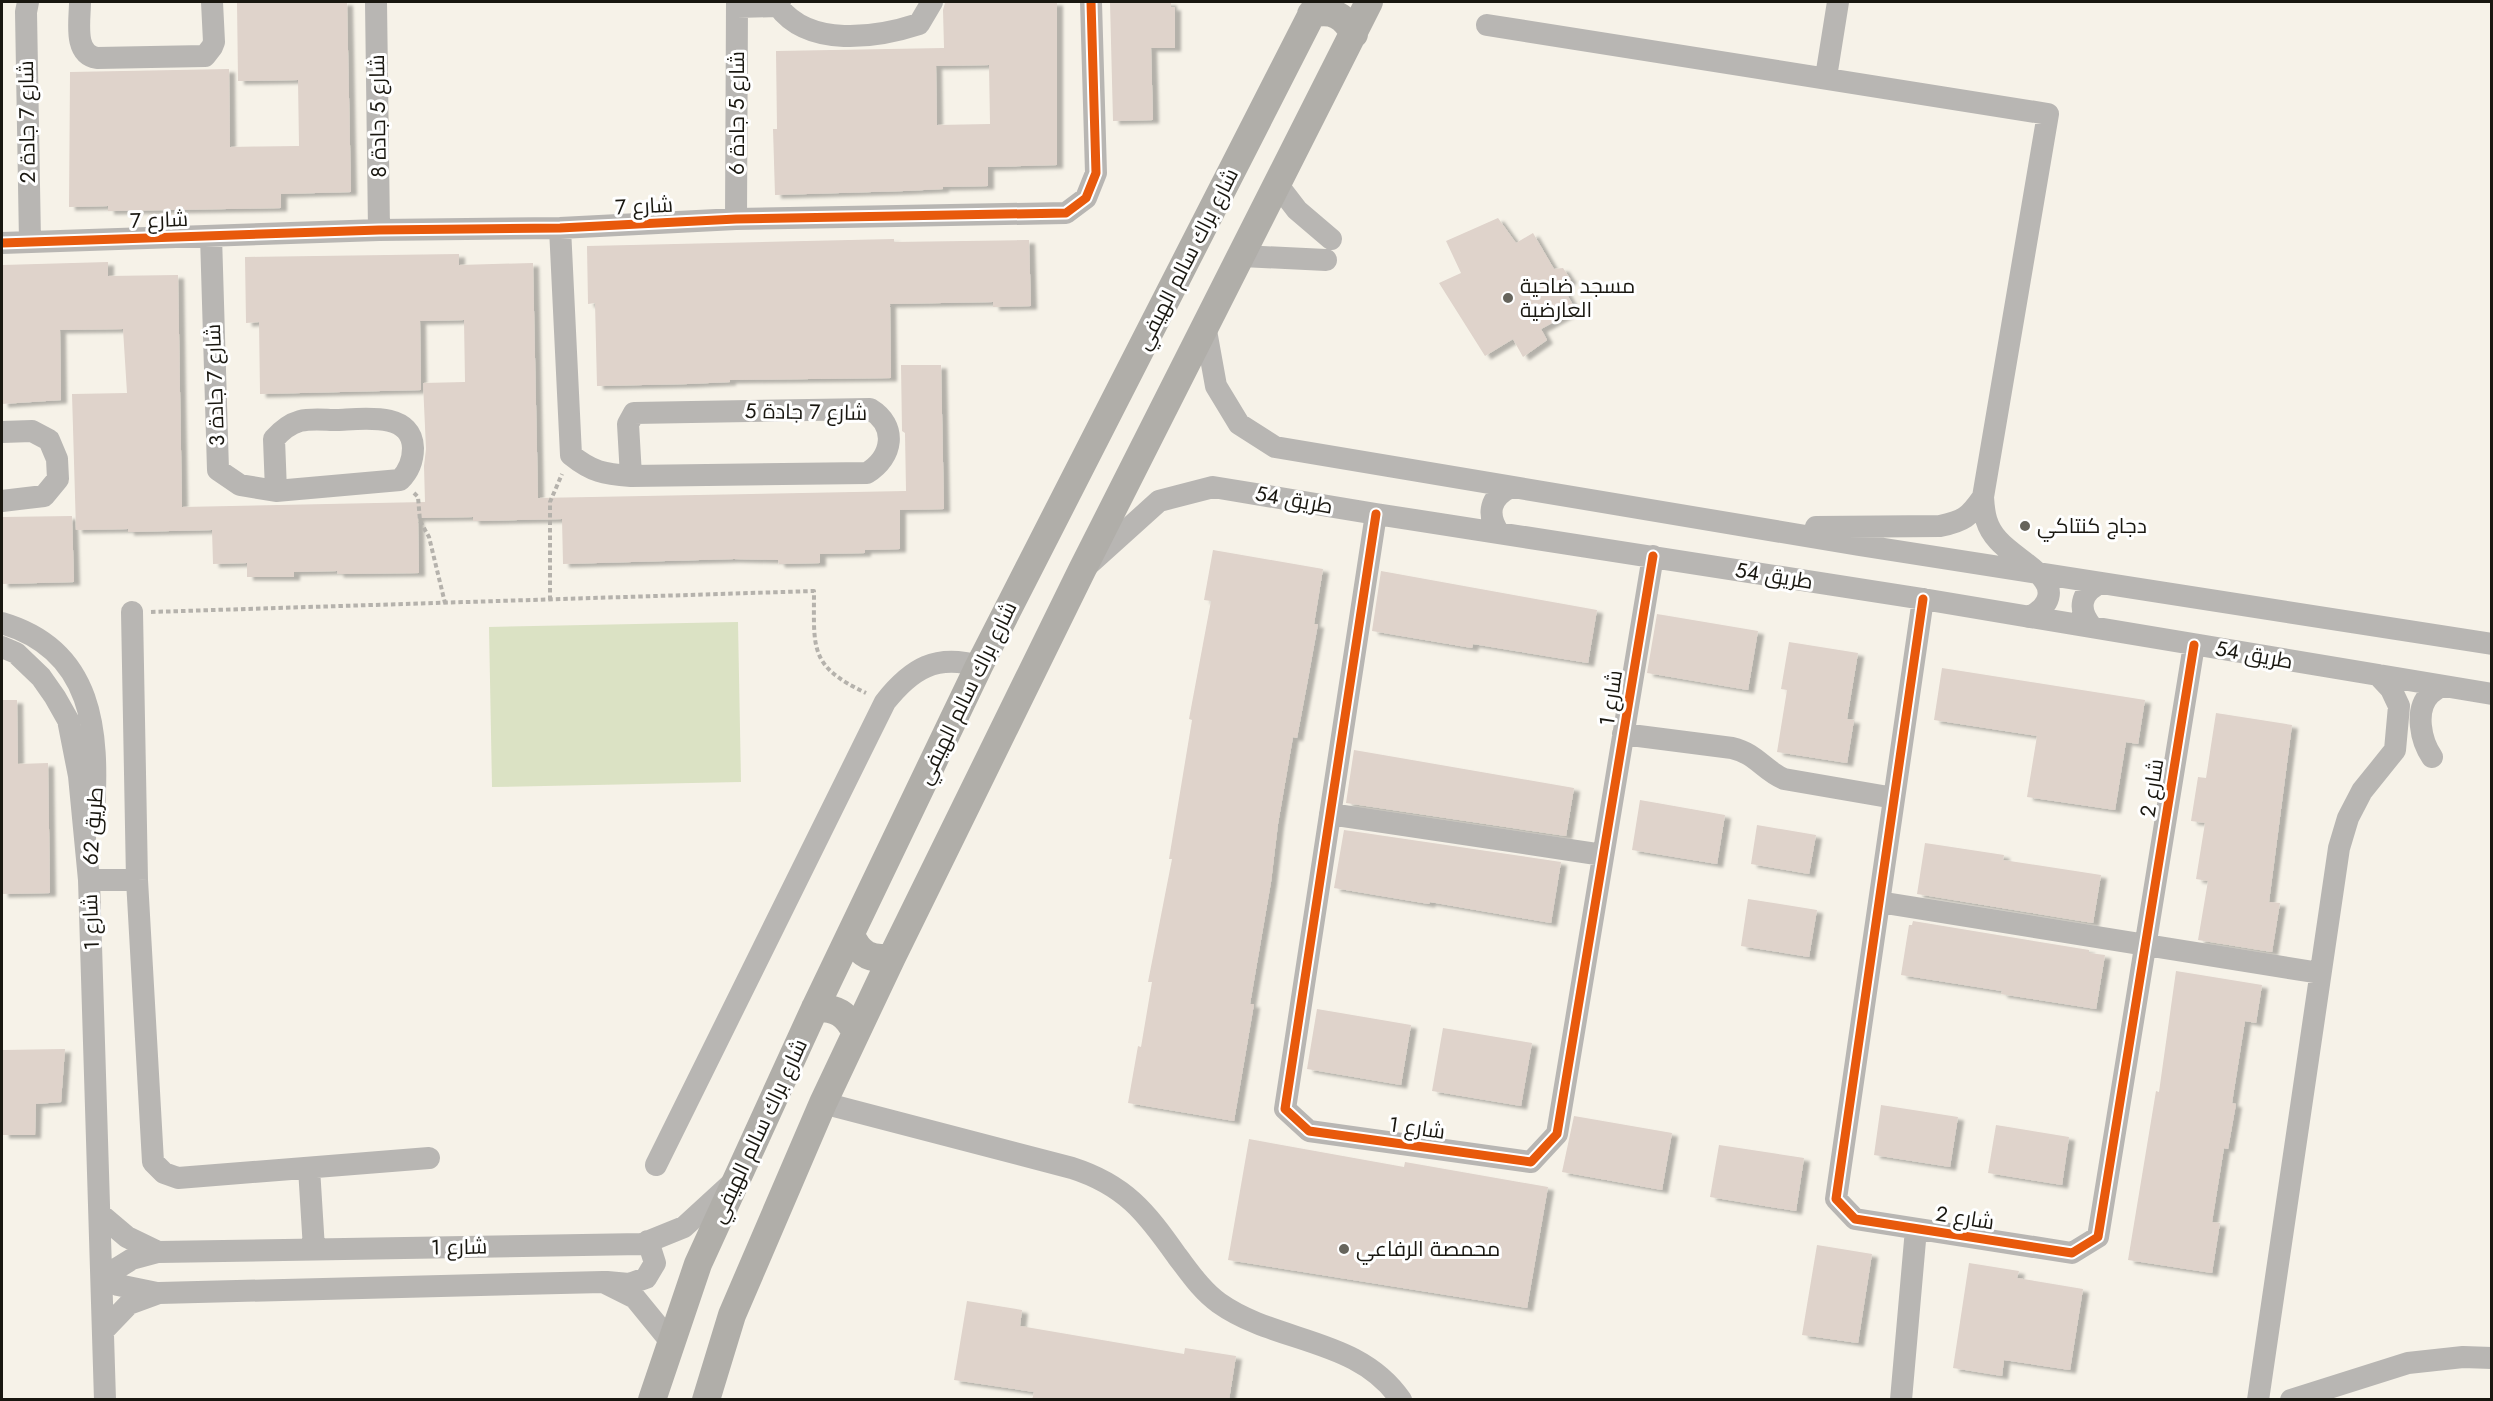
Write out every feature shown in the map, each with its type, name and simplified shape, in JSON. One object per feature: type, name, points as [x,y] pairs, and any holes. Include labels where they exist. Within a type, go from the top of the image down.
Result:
[{"type":"main road","points":[[706,1400],[732,1315],[822,1104],[1082,570],[1369,2]]},
{"type":"main road","points":[[1315,8],[1337,14],[1348,22],[1354,34]]},
{"type":"main road","name":"شارع براك سالم الهيفي","points":[[652,1400],[698,1264],[815,1008],[979,666],[1315,8]]},
{"type":"main road","points":[[851,935],[856,947],[866,956],[879,959],[892,957]]},
{"type":"main road","points":[[815,1008],[829,1008],[841,1012],[850,1021],[856,1033]]},
{"type":"street","name":"شارع 7 جادة 2","points":[[28,2],[26,12],[30,242]]},
{"type":"street","points":[[80,2],[80,44],[87,55],[97,58],[205,56],[214,42],[212,2]]},
{"type":"street","name":"شارع 5 جادة 8","points":[[376,2],[379,230]]},
{"type":"street","name":"شارع 5 جادة 6","points":[[736,219],[737,4],[779,4],[788,19],[811,30],[831,35],[893,32],[919,24],[932,2]]},
{"type":"street","name":"شارع 7","points":[[2,243],[379,230],[560,228],[736,219],[1066,213],[1086,198],[1096,173],[1091,2]]},
{"type":"street","points":[[1826,77],[1838,2]]},
{"type":"street","points":[[1487,25],[2048,114],[1983,497],[1984,517],[1989,528],[2008,550],[2044,580],[2049,591],[2047,603],[2040,612],[2029,617]]},
{"type":"street","points":[[1242,256],[1329,250],[1277,184]]},
{"type":"street","points":[[560,228],[571,455]]},
{"type":"street","name":"شارع 7 جادة 3","points":[[211,236],[218,470],[240,485],[276,490],[399,480]]},
{"type":"street","points":[[1205,325],[1216,386],[1239,424],[1275,447],[1744,526],[2492,644]]},
{"type":"street","name":"شارع 7 جادة 5","points":[[571,455],[587,468],[631,476],[867,473],[878,466],[886,454],[889,441],[886,424],[881,416],[870,409],[634,413],[628,424],[631,476]]},
{"type":"street","points":[[276,490],[273,439],[283,429],[300,421],[383,418],[402,425],[412,439],[413,456],[408,472],[399,480]]},
{"type":"street","points":[[2,432],[32,431],[49,440],[57,459],[58,479],[44,496],[2,501]]},
{"type":"street","name":"طريق 54","points":[[1082,570],[1159,501],[1213,487],[1923,599],[2492,694]]},
{"type":"street","points":[[1499,533],[1492,524],[1490,512],[1493,501],[1500,492],[1511,487]]},
{"type":"street","points":[[1744,526],[1940,526],[1958,522],[1971,515],[1983,497]]},
{"type":"street","name":"شارع 1","points":[[1376,514],[1285,1109],[1309,1131],[1531,1162],[1557,1134],[1653,556]]},
{"type":"street","points":[[2092,627],[2084,619],[2081,608],[2083,596],[2090,587],[2101,583]]},
{"type":"street","name":"شارع 2","points":[[1923,599],[1836,1200],[1855,1219],[2072,1253],[2098,1237],[2194,645]]},
{"type":"street","points":[[132,612],[137,880],[153,1162],[164,1173],[178,1178],[429,1158]]},
{"type":"street","name":"طريق 62","points":[[2,623],[43,643],[73,672],[89,707],[96,765],[89,880]]},
{"type":"street","name":"طريق 62","points":[[2,647],[16,654],[41,677],[68,720],[78,767],[89,880]]},
{"type":"street","points":[[656,1165],[885,702],[906,679],[934,663],[953,660],[979,666]]},
{"type":"street","points":[[2258,1400],[2339,848],[2348,818],[2362,791],[2395,750],[2399,706],[2391,689],[2378,675]]},
{"type":"street","points":[[2432,757],[2425,747],[2421,730],[2422,711],[2428,695],[2441,686]]},
{"type":"street","points":[[1623,734],[1731,747],[1749,753],[1775,775],[1784,779],[1894,798]]},
{"type":"street","points":[[1330,814],[1603,855]]},
{"type":"street","points":[[89,880],[137,880]]},
{"type":"street","name":"شارع 1","points":[[89,880],[105,1400]]},
{"type":"street","points":[[1879,902],[2320,973]]},
{"type":"street","points":[[822,1104],[1072,1168],[1105,1181],[1146,1213],[1192,1276],[1218,1302],[1250,1320],[1353,1357],[1376,1372],[1401,1400]]},
{"type":"street","points":[[309,1168],[314,1249]]},
{"type":"street","name":"شارع 1","points":[[103,1277],[132,1260],[158,1252],[642,1244],[684,1227],[738,1178]]},
{"type":"street","name":"شارع 1","points":[[101,1215],[127,1237],[158,1252]]},
{"type":"street","points":[[1901,1400],[1916,1229]]},
{"type":"street","points":[[603,1282],[629,1284],[646,1278],[655,1263],[648,1241]]},
{"type":"street","name":"شارع 1","points":[[103,1277],[135,1290],[159,1293],[603,1282],[635,1298],[671,1342]]},
{"type":"street","name":"شارع 1","points":[[104,1330],[129,1304],[159,1293]]},
{"type":"street","points":[[2291,1400],[2408,1363],[2463,1357],[2492,1358]]},
{"type":"path","points":[[550,600],[550,502],[571,455]]},
{"type":"path","points":[[399,480],[418,497],[420,521],[429,537],[445,603]]},
{"type":"path","points":[[132,612],[814,591],[814,638],[821,661],[843,682],[885,702]]},
{"type":"green space","points":[[738,622],[741,782],[492,787],[489,627]]},
{"type":"building","points":[[237,2],[347,2],[351,192],[281,194],[281,208],[108,211],[108,206],[69,207],[70,72],[229,69],[230,147],[299,146],[298,80],[238,81]]},
{"type":"building","points":[[1057,2],[1057,165],[988,167],[988,186],[775,195],[773,129],[777,129],[776,51],[944,48],[943,10],[945,3]],"holes":[[[989,65],[990,124],[937,125],[936,66]]]},
{"type":"building","points":[[1110,2],[1171,2],[1171,7],[1175,7],[1175,48],[1151,48],[1153,120],[1113,121]]},
{"type":"building","name":"مسجد ضاحية العارضية","points":[[1498,218],[1516,243],[1533,233],[1554,269],[1563,268],[1571,280],[1562,286],[1576,310],[1541,329],[1547,340],[1523,357],[1513,339],[1485,356],[1439,283],[1461,273],[1446,241]]},
{"type":"building","points":[[894,239],[894,242],[1029,240],[1031,306],[993,307],[993,302],[890,304],[891,378],[730,380],[730,382],[688,384],[597,386],[595,303],[588,304],[587,246]]},
{"type":"building","points":[[459,254],[459,265],[533,263],[538,498],[906,491],[901,365],[941,365],[944,509],[900,510],[900,549],[865,550],[865,553],[820,554],[820,563],[779,564],[778,560],[734,559],[563,564],[562,519],[473,521],[473,517],[418,518],[419,573],[294,572],[294,577],[247,577],[247,563],[213,564],[212,530],[128,532],[128,529],[76,530],[72,394],[127,393],[123,329],[60,330],[61,400],[2,404],[2,265],[108,262],[108,276],[178,275],[182,507],[425,502],[426,449],[423,383],[465,382],[464,320],[420,321],[421,390],[260,394],[259,322],[246,323],[245,257]]},
{"type":"building","points":[[72,516],[74,582],[2,584],[2,517]]},
{"type":"building","points":[[1213,550],[1323,569],[1314,624],[1318,624],[1297,738],[1293,737],[1278,824],[1271,882],[1250,1004],[1254,1004],[1234,1121],[1128,1103],[1138,1046],[1141,1047],[1152,982],[1148,982],[1172,859],[1169,859],[1192,720],[1189,719],[1211,601],[1204,600]]},
{"type":"building","points":[[1381,571],[1597,610],[1588,663],[1473,644],[1472,648],[1372,631]]},
{"type":"building","points":[[1657,614],[1758,631],[1748,690],[1647,673]]},
{"type":"building","points":[[1789,642],[1858,653],[1847,719],[1854,720],[1847,763],[1777,752],[1787,690],[1781,689]]},
{"type":"building","points":[[1942,668],[2145,700],[2138,744],[2126,742],[2115,810],[2027,797],[2037,736],[1934,720]]},
{"type":"building","points":[[2,700],[17,700],[18,764],[48,763],[50,893],[2,894]]},
{"type":"building","points":[[2216,713],[2292,725],[2269,902],[2280,903],[2272,952],[2198,940],[2208,881],[2196,879],[2205,823],[2191,821],[2198,777],[2206,778]]},
{"type":"building","points":[[1354,750],[1574,788],[1566,836],[1346,803]]},
{"type":"building","points":[[1640,800],[1725,815],[1717,864],[1632,850]]},
{"type":"building","points":[[1757,825],[1816,835],[1809,874],[1751,864]]},
{"type":"building","points":[[1344,830],[1561,862],[1551,923],[1334,888]]},
{"type":"building","points":[[1925,843],[2004,855],[2003,860],[2101,875],[2093,923],[1917,894]]},
{"type":"building","points":[[1748,899],[1817,910],[1809,957],[1741,946]]},
{"type":"building","points":[[1913,921],[2089,950],[2089,953],[2105,955],[2096,1009],[1901,975],[1909,925],[1912,925]]},
{"type":"building","points":[[2176,971],[2262,985],[2256,1023],[2245,1021],[2232,1103],[2236,1104],[2228,1149],[2224,1148],[2212,1222],[2220,1223],[2212,1273],[2128,1260],[2156,1091],[2159,1092]]},
{"type":"building","points":[[1317,1009],[1411,1025],[1401,1085],[1307,1069]]},
{"type":"building","points":[[1443,1028],[1532,1043],[1521,1106],[1432,1091]]},
{"type":"building","points":[[65,1049],[61,1102],[36,1104],[35,1135],[3,1135],[2,1050]]},
{"type":"building","points":[[1881,1105],[1958,1117],[1950,1167],[1874,1155]]},
{"type":"building","points":[[1574,1116],[1672,1133],[1662,1190],[1562,1172]]},
{"type":"building","points":[[1996,1125],[2069,1137],[2062,1185],[1988,1173]]},
{"type":"building","points":[[1249,1139],[1404,1167],[1405,1162],[1548,1187],[1527,1308],[1228,1260]]},
{"type":"building","points":[[1719,1145],[1804,1158],[1796,1211],[1710,1197]]},
{"type":"building","points":[[1817,1245],[1872,1254],[1858,1343],[1802,1335]]},
{"type":"building","points":[[1969,1263],[2019,1271],[2017,1278],[2083,1289],[2070,1370],[2004,1360],[2002,1376],[1953,1368]]},
{"type":"building","points":[[967,1301],[1022,1310],[1020,1326],[1184,1354],[1185,1348],[1236,1356],[1229,1400],[1032,1400],[1034,1392],[954,1380]]},
{"type":"cycle path","points":[[2,243],[379,230],[560,228],[736,219],[1066,213],[1086,198],[1096,173],[1091,2]]},
{"type":"cycle path","points":[[1376,514],[1285,1109],[1309,1131],[1531,1162],[1557,1134],[1653,556]]},
{"type":"cycle path","points":[[1923,599],[1836,1199],[1855,1219],[2072,1253],[2098,1237],[2194,645]]},
{"type":"place","name":"مسجد ضاحية العارضية","points":[[1508,298]]},
{"type":"place","name":"دجاج كنتاكي","points":[[2025,526]]},
{"type":"place","name":"محمصة الرفاعي","points":[[1344,1249]]}]
